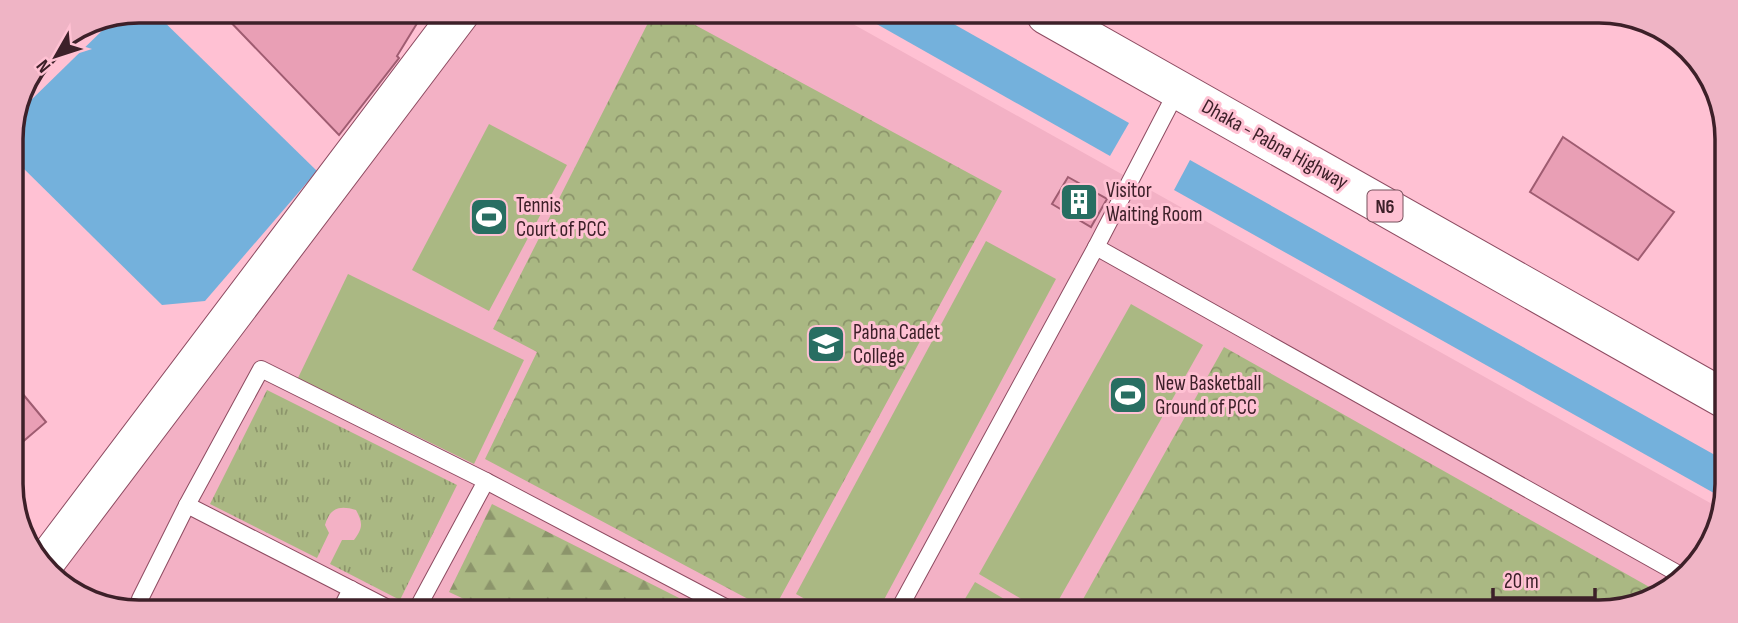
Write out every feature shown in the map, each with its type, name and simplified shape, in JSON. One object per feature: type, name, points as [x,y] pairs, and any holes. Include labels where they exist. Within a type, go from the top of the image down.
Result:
[{"type":"main road","points":[[49,558],[453,23]]},
{"type":"main road","name":"Dhaka - Pabna Highway","points":[[1060,23],[1715,393]]},
{"type":"lane","points":[[904,600],[1096,247],[1178,89]]},
{"type":"lane","points":[[1096,247],[1675,572]]},
{"type":"lane","points":[[140,599],[187,505],[261,369],[486,481],[714,600]]},
{"type":"lane","points":[[422,600],[486,481]]},
{"type":"lane","points":[[187,505],[372,600]]},
{"type":"lane","points":[[346,600],[351,589]]},
{"type":"shaded area","name":"Pabna Cadet College","points":[[470,23],[851,23],[1713,505],[1703,536],[1687,561],[1651,588],[1637,594],[1607,600],[138,600],[101,594],[74,581],[58,568]]},
{"type":"green space","points":[[648,23],[691,23],[1002,191],[779,600],[750,600],[485,459],[537,352],[493,329]]},
{"type":"green space","name":"Tennis Court of PCC","points":[[489,124],[567,165],[489,311],[412,270]]},
{"type":"green space","points":[[986,241],[1056,279],[884,600],[807,600],[796,594]]},
{"type":"green space","points":[[348,274],[524,360],[474,464],[298,378]]},
{"type":"green space","points":[[1131,304],[1203,345],[1059,600],[1023,600],[979,574]]},
{"type":"green space","points":[[1224,347],[1651,588],[1637,594],[1607,600],[1083,600]]},
{"type":"green space","points":[[267,390],[457,485],[400,600],[330,564],[342,540],[354,540],[359,532],[361,522],[356,510],[340,508],[333,511],[325,525],[329,533],[317,558],[210,504]]},
{"type":"green space","points":[[492,504],[683,600],[466,600],[449,592]]},
{"type":"green space","points":[[975,582],[1006,600],[964,600]]},
{"type":"water","points":[[165,23],[317,171],[205,301],[162,305],[23,168],[23,134],[29,102],[104,29],[116,25]]},
{"type":"water","points":[[875,23],[952,23],[1129,123],[1110,156]]},
{"type":"water","points":[[1190,160],[1715,455],[1714,493],[1174,190]]},
{"type":"building","points":[[232,23],[417,23],[397,56],[399,58],[339,135]]},
{"type":"building","points":[[1563,137],[1674,212],[1638,260],[1530,192]]},
{"type":"building","name":"Visitor Waiting Room","points":[[1068,177],[1107,199],[1091,227],[1052,204]]},
{"type":"building","points":[[23,394],[46,422],[23,442]]},
{"type":"place","name":"Visitor Waiting Room","points":[[1079,202]]},
{"type":"place","name":"Tennis Court of PCC","points":[[489,217]]},
{"type":"place","name":"Pabna Cadet College","points":[[826,344]]},
{"type":"place","name":"New Basketball Ground of PCC","points":[[1128,395]]}]
